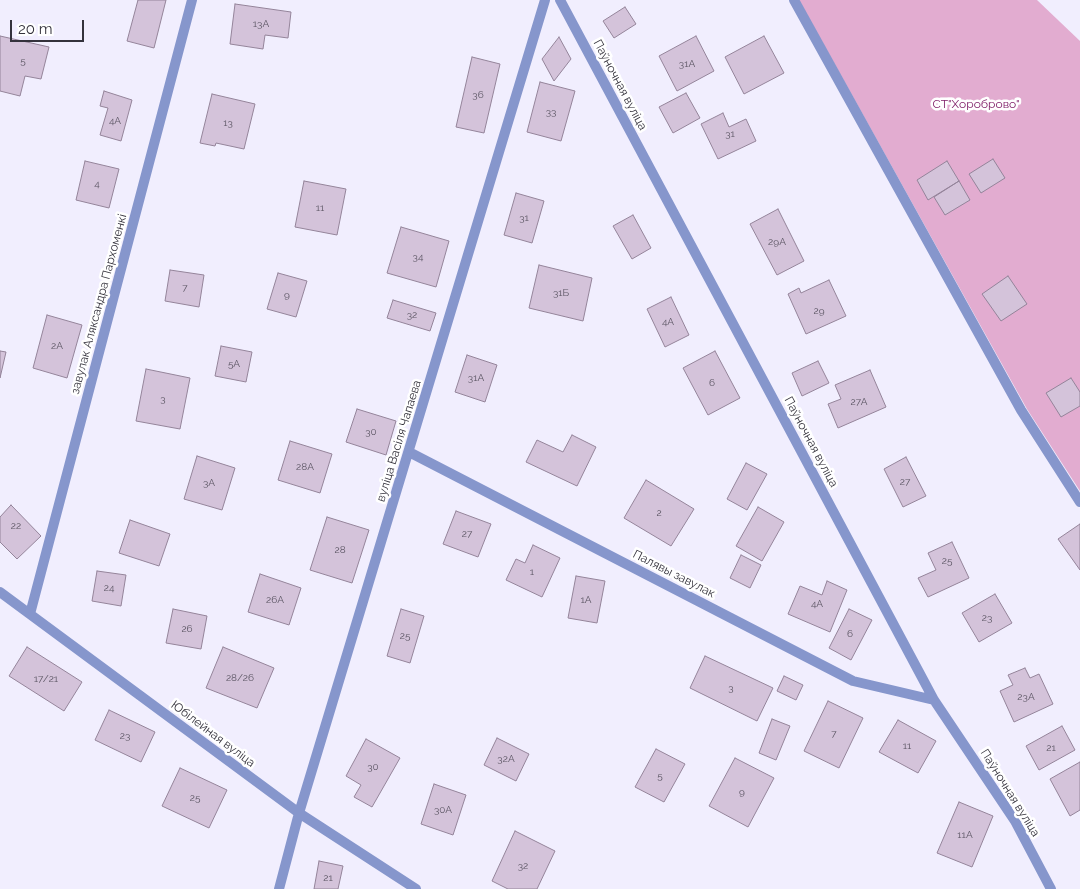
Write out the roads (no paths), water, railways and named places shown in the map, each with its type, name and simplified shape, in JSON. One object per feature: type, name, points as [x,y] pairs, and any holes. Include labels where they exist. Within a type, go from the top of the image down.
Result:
[{"type":"street","name":"завулак Аляксандра Пархоменкі","points":[[30,614],[192,0]]},
{"type":"street","name":"вуліца Васіля Чапаева","points":[[279,889],[299,813],[545,0]]},
{"type":"street","name":"Паўночная вуліца","points":[[560,0],[934,700],[1015,821],[1051,889]]},
{"type":"street","points":[[794,0],[1022,410],[1080,502]]},
{"type":"street","name":"Палявы завулак","points":[[409,452],[853,681],[934,700]]},
{"type":"street","name":"Юбілейная вуліца","points":[[0,592],[299,813],[416,889]]},
{"type":"park label","name":"СТ\"Хороброво\"","points":[[976,104]]}]
